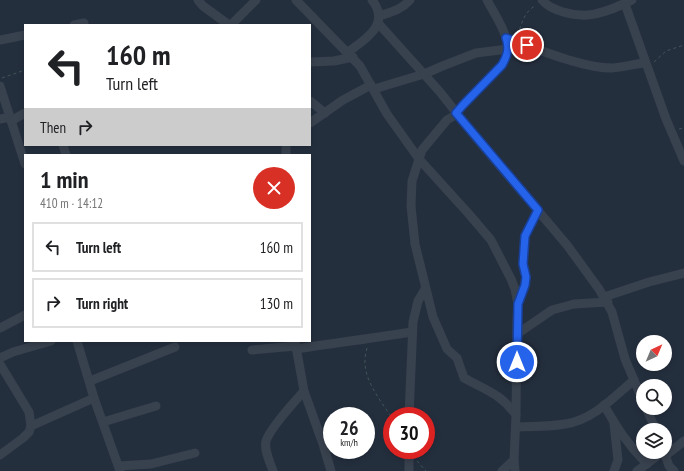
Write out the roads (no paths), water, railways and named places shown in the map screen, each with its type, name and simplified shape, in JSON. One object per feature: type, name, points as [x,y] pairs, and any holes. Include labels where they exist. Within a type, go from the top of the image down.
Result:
[{"type":"street","points":[[198,0],[203,6],[229,24]]},
{"type":"street","points":[[231,24],[256,0]]},
{"type":"street","points":[[296,0],[360,66],[387,114],[419,159],[491,240],[511,279],[518,304],[514,471]]},
{"type":"street","points":[[372,0],[379,20],[567,245],[606,299],[612,312],[626,359],[636,385]]},
{"type":"street","points":[[311,62],[334,61],[350,54],[373,32],[379,20],[398,10],[410,0]]},
{"type":"street","points":[[486,0],[506,38],[508,49],[506,57],[502,65],[472,95],[457,113],[447,120],[422,150],[412,181],[411,206],[415,244],[425,288],[434,317],[447,349],[456,358],[464,378],[489,390],[509,405],[516,415]]},
{"type":"street","points":[[543,1],[553,9],[562,12],[588,15],[608,10],[629,2],[668,124],[684,161]]},
{"type":"street","points":[[0,40],[24,35]]},
{"type":"street","points":[[506,38],[576,62],[594,66],[612,68],[649,63]]},
{"type":"street","points":[[311,122],[343,100],[372,87],[424,74],[476,53],[508,49]]},
{"type":"street","points":[[0,86],[24,161]]},
{"type":"street","points":[[311,102],[325,113]]},
{"type":"street","points":[[0,119],[11,119],[24,113]]},
{"type":"street","points":[[518,304],[525,285],[526,277],[523,264],[525,236],[538,210]]},
{"type":"street","points":[[517,334],[552,310],[574,304],[606,299],[649,282],[684,273]]},
{"type":"street","points":[[409,407],[413,322],[418,301],[425,288]]},
{"type":"street","points":[[0,328],[24,316]]},
{"type":"street","points":[[252,350],[369,339],[412,332]]},
{"type":"street","points":[[0,358],[13,352],[48,342]]},
{"type":"street","points":[[77,342],[94,398],[120,469],[151,464],[195,453]]},
{"type":"street","points":[[296,345],[304,391],[331,471]]},
{"type":"street","points":[[90,381],[175,347]]},
{"type":"street","points":[[0,364],[29,412],[31,426],[29,432],[24,438],[0,455]]},
{"type":"street","points":[[516,427],[565,424],[582,420],[604,405],[634,380]]},
{"type":"street","points":[[273,471],[267,456],[266,441],[286,411],[304,391]]},
{"type":"street","points":[[31,426],[94,398]]},
{"type":"street","points":[[604,405],[614,423],[633,450],[647,464]]},
{"type":"street","points":[[103,422],[156,406]]},
{"type":"street","points":[[614,423],[618,460],[614,471]]},
{"type":"street","points":[[672,448],[684,441]]},
{"type":"street","points":[[409,471],[410,459]]},
{"type":"street","points":[[637,471],[653,459]]},
{"type":"street","points":[[666,459],[669,466],[674,471]]},
{"type":"street","points":[[502,471],[514,460]]}]
